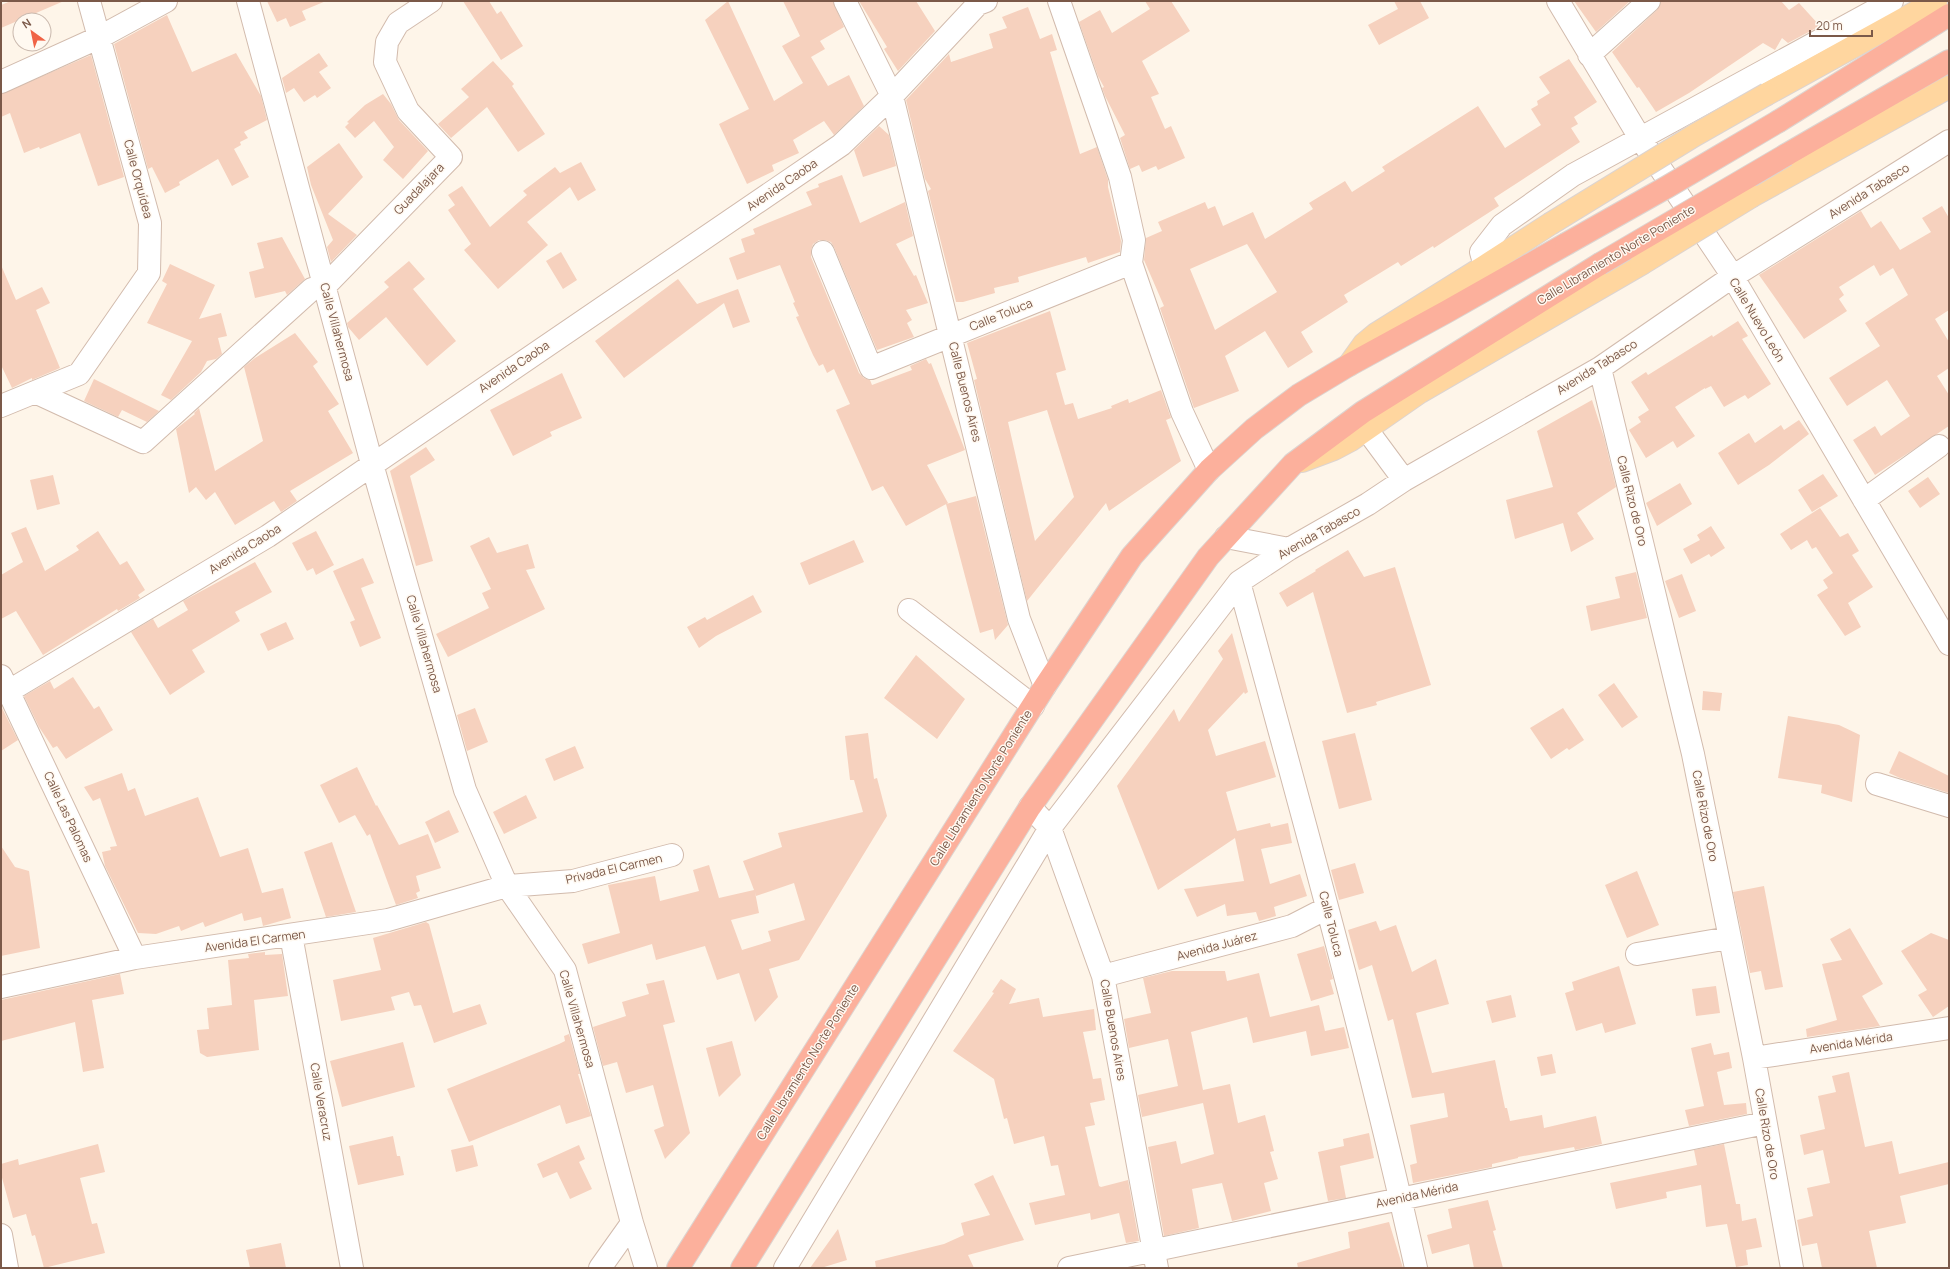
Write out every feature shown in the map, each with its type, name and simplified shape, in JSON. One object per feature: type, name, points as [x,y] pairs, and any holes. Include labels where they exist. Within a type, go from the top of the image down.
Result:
[{"type":"highway","name":"Calle Libramiento Norte Poniente","points":[[678,1268],[1045,686],[1132,556],[1209,470],[1254,429],[1299,395],[1349,365],[1667,187],[1779,121],[1949,15]]},
{"type":"highway","name":"Calle Libramiento Norte Poniente","points":[[742,1268],[1030,807],[1208,557],[1293,464],[1363,412],[1600,264],[1949,61]]},
{"type":"main road","name":"Calle Libramiento Norte Poniente","points":[[1349,365],[1364,344],[1376,334],[1550,224],[1695,135],[1936,1]]},
{"type":"main road","name":"Calle Libramiento Norte Poniente","points":[[1293,464],[1334,449],[1367,430],[1420,392],[1641,264],[1752,196],[1949,88]]},
{"type":"street","name":"Calle Orquídea","points":[[35,392],[79,374],[149,273],[150,223],[89,1]]},
{"type":"street","points":[[1,82],[100,37],[166,1]]},
{"type":"street","name":"Calle Villahermosa","points":[[248,1],[318,287],[372,464],[466,790],[507,886],[565,970],[632,1223],[646,1268]]},
{"type":"street","name":"Guadalajara","points":[[318,287],[451,157],[408,111],[385,62],[387,42],[398,23],[431,1]]},
{"type":"street","name":"Calle Buenos Aires","points":[[845,1],[892,96],[1020,619],[1045,686]]},
{"type":"street","name":"Avenida Caoba","points":[[5,684],[268,536],[841,145],[892,96],[978,4],[986,1]]},
{"type":"street","points":[[1059,1],[1120,177],[1134,240],[1131,263],[1182,412],[1209,470]]},
{"type":"street","points":[[1589,56],[1649,1]]},
{"type":"street","points":[[1485,266],[1481,252],[1502,225],[1573,175],[1892,1]]},
{"type":"street","name":"Calle Nuevo León","points":[[1559,2],[1589,56],[1640,138],[1732,276],[1949,644]]},
{"type":"street","name":"Avenida Tabasco","points":[[786,1268],[1050,828],[1239,582],[1289,549],[1368,504],[1404,480],[1600,368],[1732,276],[1949,141]]},
{"type":"street","name":"Calle Toluca","points":[[823,252],[871,368],[1131,263]]},
{"type":"street","points":[[1,406],[35,392],[143,442],[318,287]]},
{"type":"street","name":"Calle Rizo de Oro","points":[[1600,368],[1693,754],[1754,1058],[1792,1268]]},
{"type":"street","points":[[1367,430],[1404,480]]},
{"type":"street","points":[[1864,500],[1939,446]]},
{"type":"street","points":[[1226,537],[1289,549]]},
{"type":"street","name":"Calle Toluca","points":[[1239,582],[1327,908],[1401,1199],[1416,1268]]},
{"type":"street","points":[[909,610],[1033,706]]},
{"type":"street","name":"Calle Las Palomas","points":[[5,684],[135,958]]},
{"type":"street","points":[[1877,784],[1949,806]]},
{"type":"street","name":"Calle Buenos Aires","points":[[1030,807],[1050,828],[1104,976],[1155,1260]]},
{"type":"street","name":"Privada El Carmen","points":[[507,886],[573,881],[672,855]]},
{"type":"street","name":"Avenida El Carmen","points":[[1,987],[135,958],[388,920],[507,886]]},
{"type":"street","name":"Avenida Juárez","points":[[1104,976],[1292,926],[1327,908]]},
{"type":"street","name":"Calle Veracruz","points":[[291,935],[352,1268]]},
{"type":"street","points":[[1636,954],[1729,938]]},
{"type":"street","name":"Avenida Mérida","points":[[1754,1058],[1949,1028]]},
{"type":"street","name":"Avenida Mérida","points":[[1069,1268],[1155,1260],[1401,1199],[1765,1123]]},
{"type":"street","points":[[600,1268],[632,1223]]},
{"type":"street","points":[[1,1235],[7,1268]]},
{"type":"building","points":[[11,1],[64,1],[38,12],[12,12],[12,23],[1,28],[1,5]]},
{"type":"building","points":[[267,1],[326,1],[302,11],[306,20],[290,27],[286,18],[277,22]]},
{"type":"building","points":[[463,1],[489,1],[497,14],[501,11],[523,46],[501,60]]},
{"type":"building","points":[[728,1],[774,101],[803,83],[782,46],[800,36],[783,1],[833,1],[844,27],[820,41],[825,49],[811,57],[828,86],[849,75],[864,106],[834,135],[824,121],[793,140],[799,153],[772,165],[774,171],[747,184],[719,124],[749,109],[705,20]]},
{"type":"building","points":[[859,1],[916,1],[935,31],[898,71],[884,49],[887,47]]},
{"type":"building","points":[[1145,1],[1171,1],[1190,31],[1142,61],[1159,94],[1151,97],[1165,129],[1171,126],[1185,158],[1158,170],[1156,166],[1142,172],[1139,165],[1130,169],[1120,138],[1125,135],[1105,96],[1102,88],[1104,87],[1098,76],[1079,22],[1100,10],[1112,33],[1150,9]]},
{"type":"building","points":[[1394,1],[1420,1],[1429,18],[1379,45],[1368,25],[1398,9]]},
{"type":"building","points":[[1574,1],[1630,1],[1596,32]]},
{"type":"building","points":[[1661,1],[1781,1],[1789,10],[1799,3],[1820,26],[1788,43],[1782,38],[1775,50],[1763,43],[1689,93],[1656,112],[1612,52],[1657,10]]},
{"type":"building","points":[[1028,7],[1040,39],[1052,34],[1057,50],[1050,52],[1080,154],[1097,147],[1108,180],[1108,187],[1121,241],[1120,252],[1088,263],[1086,257],[1018,277],[1019,282],[994,288],[995,293],[963,302],[956,302],[928,191],[931,189],[925,179],[906,100],[949,54],[951,62],[993,48],[989,34],[1007,28],[1002,17]]},
{"type":"building","points":[[167,15],[192,72],[236,53],[261,96],[267,120],[244,132],[248,138],[240,142],[241,145],[234,149],[249,177],[232,186],[218,159],[179,182],[180,185],[165,193],[152,167],[148,169],[114,44]]},
{"type":"building","points":[[319,53],[328,66],[319,72],[331,88],[317,98],[315,95],[304,102],[294,88],[286,93],[282,78]]},
{"type":"building","points":[[91,55],[124,177],[98,186],[80,133],[40,149],[39,147],[24,153],[10,113],[1,117],[1,94]]},
{"type":"building","points":[[1569,59],[1597,102],[1574,117],[1578,124],[1571,128],[1580,142],[1494,198],[1499,206],[1434,248],[1433,246],[1401,266],[1398,262],[1344,295],[1348,302],[1301,332],[1313,352],[1288,368],[1265,331],[1225,356],[1239,391],[1194,408],[1160,308],[1164,306],[1144,260],[1146,238],[1162,231],[1158,222],[1205,202],[1208,209],[1215,206],[1223,226],[1253,212],[1265,239],[1313,209],[1309,203],[1345,181],[1352,192],[1385,171],[1382,167],[1478,106],[1505,148],[1541,125],[1531,109],[1538,105],[1537,101],[1550,93],[1539,77]],"holes":[[[1247,244],[1277,292],[1215,330],[1190,269]]]},
{"type":"building","points":[[493,61],[514,84],[512,86],[545,134],[518,152],[487,107],[451,138],[438,124],[469,97],[461,89]]},
{"type":"building","points":[[383,94],[391,104],[399,120],[428,151],[403,179],[383,160],[394,147],[374,121],[355,138],[345,127],[349,123],[347,122],[365,105]]},
{"type":"building","points":[[879,126],[889,135],[896,166],[863,177],[854,150]]},
{"type":"building","points":[[339,143],[363,177],[328,214],[357,235],[331,262],[327,247],[333,240],[311,185],[307,167]]},
{"type":"building","points":[[581,162],[596,190],[578,201],[570,187],[527,222],[548,245],[498,289],[464,250],[471,244],[448,210],[455,205],[448,195],[462,186],[490,227],[527,195],[523,191],[555,167],[560,173]]},
{"type":"building","points":[[842,175],[860,223],[905,202],[913,236],[896,244],[914,276],[916,275],[928,303],[906,310],[912,320],[907,323],[914,337],[877,350],[831,242],[819,240],[813,244],[811,257],[859,373],[864,378],[870,380],[872,385],[912,370],[910,366],[926,359],[929,364],[931,363],[965,450],[927,465],[948,503],[906,526],[883,486],[872,491],[836,410],[850,404],[834,369],[827,373],[823,364],[819,366],[813,355],[796,317],[799,316],[793,303],[795,302],[780,265],[737,280],[729,258],[745,252],[741,239],[755,234],[753,229],[812,205],[806,192],[819,187],[818,184]]},
{"type":"building","points":[[1942,206],[1949,218],[1949,310],[1935,319],[1949,342],[1949,368],[1937,376],[1949,395],[1949,426],[1875,475],[1853,440],[1875,426],[1881,436],[1910,416],[1887,380],[1847,406],[1829,378],[1880,346],[1865,323],[1908,295],[1893,268],[1880,276],[1874,265],[1839,287],[1844,295],[1839,299],[1847,311],[1804,339],[1759,275],[1861,211],[1871,228],[1881,221],[1900,250],[1931,232],[1922,218]]},
{"type":"building","points":[[282,237],[305,279],[287,295],[285,291],[255,298],[249,272],[264,268],[257,243]]},
{"type":"building","points":[[561,252],[577,280],[563,289],[546,261]]},
{"type":"building","points":[[409,261],[425,279],[413,289],[456,341],[427,366],[386,317],[359,340],[348,327],[347,323],[389,287],[384,282]]},
{"type":"building","points":[[170,264],[215,285],[199,319],[221,313],[227,336],[218,338],[222,354],[216,359],[207,361],[201,372],[171,400],[161,395],[192,341],[147,323],[167,284],[162,281]]},
{"type":"building","points":[[1,265],[16,300],[42,287],[50,303],[36,310],[60,368],[32,380],[32,378],[12,388],[1,365]]},
{"type":"building","points":[[678,279],[697,304],[738,289],[750,322],[733,328],[724,303],[624,378],[595,341]]},
{"type":"building","points":[[1050,311],[1066,370],[1056,373],[1065,405],[1073,403],[1078,419],[1112,408],[1111,406],[1128,399],[1129,403],[1161,390],[1171,418],[1166,420],[1181,461],[1109,511],[1106,503],[1027,601],[974,380],[977,379],[967,343]],"holes":[[[1047,410],[1074,497],[1035,541],[1008,422]]]},
{"type":"building","points":[[1738,321],[1748,336],[1742,339],[1771,384],[1748,399],[1745,395],[1724,407],[1711,386],[1705,388],[1675,407],[1695,436],[1677,448],[1673,441],[1646,458],[1629,430],[1641,422],[1638,417],[1649,410],[1631,382],[1646,372],[1648,375],[1712,335],[1713,337]]},
{"type":"building","points":[[295,333],[318,362],[313,366],[339,404],[328,411],[353,453],[290,491],[297,501],[281,512],[274,501],[235,525],[215,492],[206,500],[196,487],[189,493],[176,429],[195,414],[194,413],[199,408],[215,471],[263,441],[244,367],[255,358]]},
{"type":"building","points":[[562,373],[582,418],[550,432],[552,436],[513,456],[490,410]]},
{"type":"building","points":[[94,379],[159,411],[147,422],[122,410],[118,417],[84,401]]},
{"type":"building","points":[[1592,400],[1604,437],[1616,487],[1577,513],[1594,539],[1571,552],[1563,523],[1515,539],[1506,500],[1553,487],[1537,431]]},
{"type":"building","points":[[1799,420],[1809,434],[1769,465],[1738,485],[1718,453],[1749,433],[1755,443],[1781,425],[1784,430]]},
{"type":"building","points":[[426,447],[435,460],[410,476],[433,561],[416,566],[390,471]]},
{"type":"building","points":[[1823,474],[1838,496],[1812,512],[1798,490]]},
{"type":"building","points":[[53,475],[60,504],[37,510],[30,480]]},
{"type":"building","points":[[1928,477],[1940,494],[1920,508],[1908,491]]},
{"type":"building","points":[[1680,483],[1692,504],[1657,526],[1646,503]]},
{"type":"building","points":[[976,496],[1008,625],[995,640],[993,629],[980,633],[946,504]]},
{"type":"building","points":[[1820,508],[1840,537],[1848,533],[1859,551],[1852,555],[1873,587],[1848,603],[1861,627],[1845,636],[1817,595],[1828,588],[1823,580],[1833,573],[1816,547],[1812,549],[1807,540],[1791,550],[1780,534]]},
{"type":"building","points":[[1711,526],[1725,548],[1711,557],[1709,554],[1691,564],[1683,549],[1700,540],[1697,535]]},
{"type":"building","points":[[26,527],[45,571],[79,550],[76,546],[98,531],[120,565],[127,561],[145,590],[138,595],[140,598],[118,611],[117,609],[43,655],[16,611],[1,619],[1,575],[23,562],[11,533]]},
{"type":"building","points":[[316,531],[334,565],[316,575],[313,568],[307,571],[292,543]]},
{"type":"building","points":[[489,537],[497,553],[528,544],[535,568],[526,570],[545,609],[448,657],[436,634],[489,608],[482,593],[491,589],[470,546]]},
{"type":"building","points":[[854,540],[864,562],[809,585],[800,563]]},
{"type":"building","points":[[1348,550],[1364,577],[1395,567],[1431,685],[1376,702],[1377,705],[1347,713],[1313,592],[1287,607],[1279,593]]},
{"type":"building","points":[[363,558],[374,583],[361,588],[381,638],[360,647],[350,622],[355,620],[333,571]]},
{"type":"building","points":[[255,562],[272,592],[235,612],[240,621],[192,650],[205,672],[170,695],[131,632],[153,619],[158,628],[188,610],[183,601]]},
{"type":"building","points":[[1636,572],[1647,618],[1591,631],[1586,606],[1620,598],[1615,577]]},
{"type":"building","points":[[1682,574],[1696,611],[1679,618],[1665,581]]},
{"type":"building","points":[[753,595],[762,612],[716,636],[699,648],[687,627],[705,617],[707,620]]},
{"type":"building","points":[[286,622],[294,639],[268,651],[260,634]]},
{"type":"building","points":[[1232,633],[1248,692],[1245,694],[1244,692],[1208,730],[1216,756],[1265,741],[1276,777],[1226,792],[1237,831],[1270,823],[1271,827],[1288,823],[1292,843],[1261,849],[1270,884],[1300,874],[1307,896],[1274,907],[1276,916],[1259,921],[1256,912],[1227,916],[1225,904],[1197,917],[1184,889],[1244,881],[1235,838],[1158,890],[1117,786],[1174,709],[1179,722],[1223,659],[1218,651]]},
{"type":"building","points":[[916,655],[965,699],[937,739],[884,698]]},
{"type":"building","points":[[73,677],[94,709],[99,706],[113,730],[66,759],[57,746],[53,748],[39,727],[24,696],[50,681],[54,689]]},
{"type":"building","points":[[1614,683],[1638,717],[1622,728],[1598,695]]},
{"type":"building","points":[[1703,691],[1722,693],[1720,711],[1702,710]]},
{"type":"building","points":[[1,706],[18,740],[1,751]]},
{"type":"building","points":[[475,708],[488,742],[467,751],[457,715]]},
{"type":"building","points":[[1563,708],[1584,740],[1569,750],[1567,748],[1551,759],[1530,728]]},
{"type":"building","points":[[1788,716],[1839,725],[1860,735],[1852,802],[1821,793],[1822,785],[1778,778]]},
{"type":"building","points":[[868,733],[874,779],[877,778],[887,816],[799,960],[769,969],[778,997],[755,1022],[739,973],[717,980],[705,946],[656,960],[652,944],[588,964],[582,944],[620,933],[608,885],[655,876],[660,901],[699,891],[693,870],[709,865],[719,898],[754,890],[743,861],[782,847],[778,833],[863,812],[854,780],[850,780],[845,736]],"holes":[[[794,883],[805,920],[768,931],[771,941],[742,950],[731,920],[759,913],[755,892],[756,896]]]},
{"type":"building","points":[[1355,733],[1372,800],[1339,809],[1322,741]]},
{"type":"building","points":[[575,746],[584,768],[554,781],[545,759]]},
{"type":"building","points":[[1899,751],[1949,776],[1949,793],[1900,778],[1889,773]]},
{"type":"building","points":[[357,767],[376,806],[377,805],[399,845],[428,834],[441,868],[416,876],[420,891],[416,893],[418,898],[396,905],[370,834],[367,836],[355,815],[339,823],[320,785]]},
{"type":"building","points":[[122,773],[128,791],[135,788],[145,816],[198,797],[220,857],[248,848],[262,893],[283,888],[291,918],[263,926],[261,917],[244,921],[242,913],[205,927],[203,922],[181,931],[179,926],[156,934],[138,933],[105,866],[102,852],[111,850],[110,847],[117,846],[100,798],[93,801],[84,787]]},
{"type":"building","points":[[526,795],[537,818],[504,834],[493,812]]},
{"type":"building","points":[[449,810],[459,832],[435,843],[425,822]]},
{"type":"building","points":[[332,842],[356,912],[326,917],[304,852]]},
{"type":"building","points":[[1,846],[15,867],[29,871],[40,948],[1,956]]},
{"type":"building","points":[[1355,863],[1364,893],[1339,900],[1331,870]]},
{"type":"building","points":[[1637,871],[1659,925],[1627,938],[1605,885]]},
{"type":"building","points":[[1764,886],[1783,987],[1765,990],[1761,971],[1750,973],[1733,892]]},
{"type":"building","points":[[1376,921],[1380,931],[1396,925],[1412,972],[1436,959],[1449,1004],[1416,1013],[1432,1073],[1495,1060],[1505,1108],[1507,1108],[1510,1121],[1542,1115],[1544,1128],[1596,1116],[1602,1144],[1575,1150],[1574,1147],[1518,1157],[1492,1164],[1492,1167],[1413,1183],[1410,1165],[1417,1163],[1410,1125],[1448,1117],[1444,1093],[1412,1098],[1393,1019],[1388,1021],[1372,965],[1359,970],[1348,930]]},
{"type":"building","points":[[426,922],[429,924],[453,1013],[480,1004],[487,1024],[434,1043],[421,1005],[414,1006],[409,992],[391,997],[395,1010],[341,1021],[333,980],[381,970],[373,938]]},
{"type":"building","points":[[1850,928],[1883,984],[1862,996],[1880,1026],[1807,1037],[1806,1029],[1837,1020],[1822,964],[1842,960],[1830,939]]},
{"type":"building","points":[[1931,933],[1949,940],[1949,1006],[1933,1017],[1918,995],[1927,990],[1901,951]]},
{"type":"building","points":[[1324,946],[1333,979],[1330,980],[1334,994],[1311,1001],[1297,954]]},
{"type":"building","points":[[265,952],[265,955],[282,954],[288,996],[254,1000],[259,1050],[207,1057],[200,1053],[197,1030],[209,1029],[207,1008],[232,1005],[228,960],[249,958],[248,954]]},
{"type":"building","points":[[1619,966],[1636,1024],[1605,1033],[1602,1023],[1576,1031],[1565,993],[1574,990],[1572,982]]},
{"type":"building","points":[[1172,971],[1225,971],[1227,981],[1259,973],[1270,1017],[1319,1005],[1325,1031],[1344,1027],[1349,1048],[1311,1056],[1306,1031],[1253,1043],[1247,1017],[1191,1032],[1203,1090],[1230,1084],[1238,1123],[1265,1115],[1274,1151],[1270,1152],[1278,1179],[1264,1183],[1271,1211],[1232,1221],[1222,1183],[1192,1189],[1199,1228],[1164,1236],[1148,1147],[1176,1141],[1181,1164],[1214,1154],[1203,1103],[1142,1117],[1138,1095],[1178,1086],[1168,1039],[1129,1048],[1124,1019],[1151,1013],[1143,978]]},
{"type":"building","points":[[120,974],[124,994],[92,1000],[104,1068],[83,1072],[75,1022],[1,1041],[1,1000]]},
{"type":"building","points":[[1001,979],[1016,989],[1009,1004],[1039,998],[1043,1017],[1094,1009],[1096,1030],[1083,1032],[1093,1079],[1101,1078],[1105,1100],[1090,1103],[1095,1125],[1085,1127],[1099,1186],[1101,1187],[1128,1180],[1139,1241],[1126,1243],[1119,1213],[1091,1220],[1090,1213],[1035,1225],[1029,1203],[1065,1195],[1058,1165],[1051,1166],[1044,1136],[1014,1144],[1007,1118],[1004,1119],[994,1079],[953,1051],[994,993],[992,992]]},
{"type":"building","points":[[664,980],[675,1022],[663,1025],[690,1133],[665,1159],[654,1130],[664,1126],[653,1085],[626,1093],[617,1062],[603,1066],[593,1027],[626,1016],[622,1002],[649,994],[646,984]]},
{"type":"building","points":[[1716,986],[1720,1013],[1696,1016],[1692,989]]},
{"type":"building","points":[[1511,995],[1516,1017],[1492,1023],[1486,1001]]},
{"type":"building","points":[[569,1034],[580,1074],[578,1074],[591,1116],[566,1124],[560,1105],[469,1142],[447,1089],[559,1044],[565,1041],[564,1036]]},
{"type":"building","points":[[732,1041],[741,1075],[719,1097],[706,1048]]},
{"type":"building","points":[[403,1042],[415,1087],[342,1107],[330,1061]]},
{"type":"building","points":[[1711,1043],[1714,1055],[1729,1052],[1732,1068],[1717,1072],[1724,1105],[1746,1103],[1747,1114],[1689,1126],[1685,1110],[1704,1106],[1691,1048]]},
{"type":"building","points":[[1552,1054],[1556,1073],[1541,1076],[1537,1057]]},
{"type":"building","points":[[1849,1072],[1865,1147],[1892,1141],[1899,1174],[1949,1162],[1949,1184],[1900,1196],[1906,1223],[1869,1231],[1877,1268],[1822,1268],[1817,1243],[1802,1246],[1797,1220],[1813,1216],[1807,1188],[1830,1183],[1823,1150],[1804,1155],[1800,1135],[1825,1129],[1818,1096],[1836,1092],[1832,1076]]},
{"type":"building","points":[[1369,1133],[1374,1158],[1340,1166],[1346,1198],[1328,1201],[1318,1152],[1344,1146],[1343,1139]]},
{"type":"building","points":[[393,1136],[397,1156],[400,1156],[404,1175],[358,1185],[349,1146]]},
{"type":"building","points":[[98,1144],[105,1172],[80,1178],[92,1224],[97,1223],[105,1253],[44,1268],[35,1235],[32,1236],[26,1214],[13,1218],[1,1174],[1,1164],[18,1159],[19,1165]]},
{"type":"building","points":[[1724,1144],[1736,1204],[1740,1204],[1742,1221],[1756,1218],[1762,1247],[1746,1250],[1748,1265],[1736,1267],[1727,1224],[1706,1227],[1701,1185],[1666,1192],[1667,1198],[1616,1209],[1610,1183],[1697,1165],[1694,1150]]},
{"type":"building","points":[[473,1145],[478,1166],[456,1172],[451,1150]]},
{"type":"building","points":[[579,1145],[585,1159],[579,1162],[592,1189],[570,1199],[557,1172],[543,1178],[537,1164]]},
{"type":"building","points":[[993,1175],[1024,1240],[968,1255],[974,1268],[876,1268],[875,1261],[944,1244],[964,1235],[961,1223],[990,1215],[974,1184]]},
{"type":"building","points":[[1488,1200],[1496,1230],[1493,1231],[1503,1268],[1474,1268],[1469,1244],[1432,1254],[1427,1235],[1452,1228],[1448,1209]]},
{"type":"building","points":[[1389,1222],[1403,1268],[1298,1268],[1297,1263],[1350,1248],[1348,1232]]},
{"type":"building","points":[[838,1229],[847,1260],[821,1268],[810,1268]]},
{"type":"building","points":[[281,1243],[286,1268],[250,1268],[246,1250]]}]
